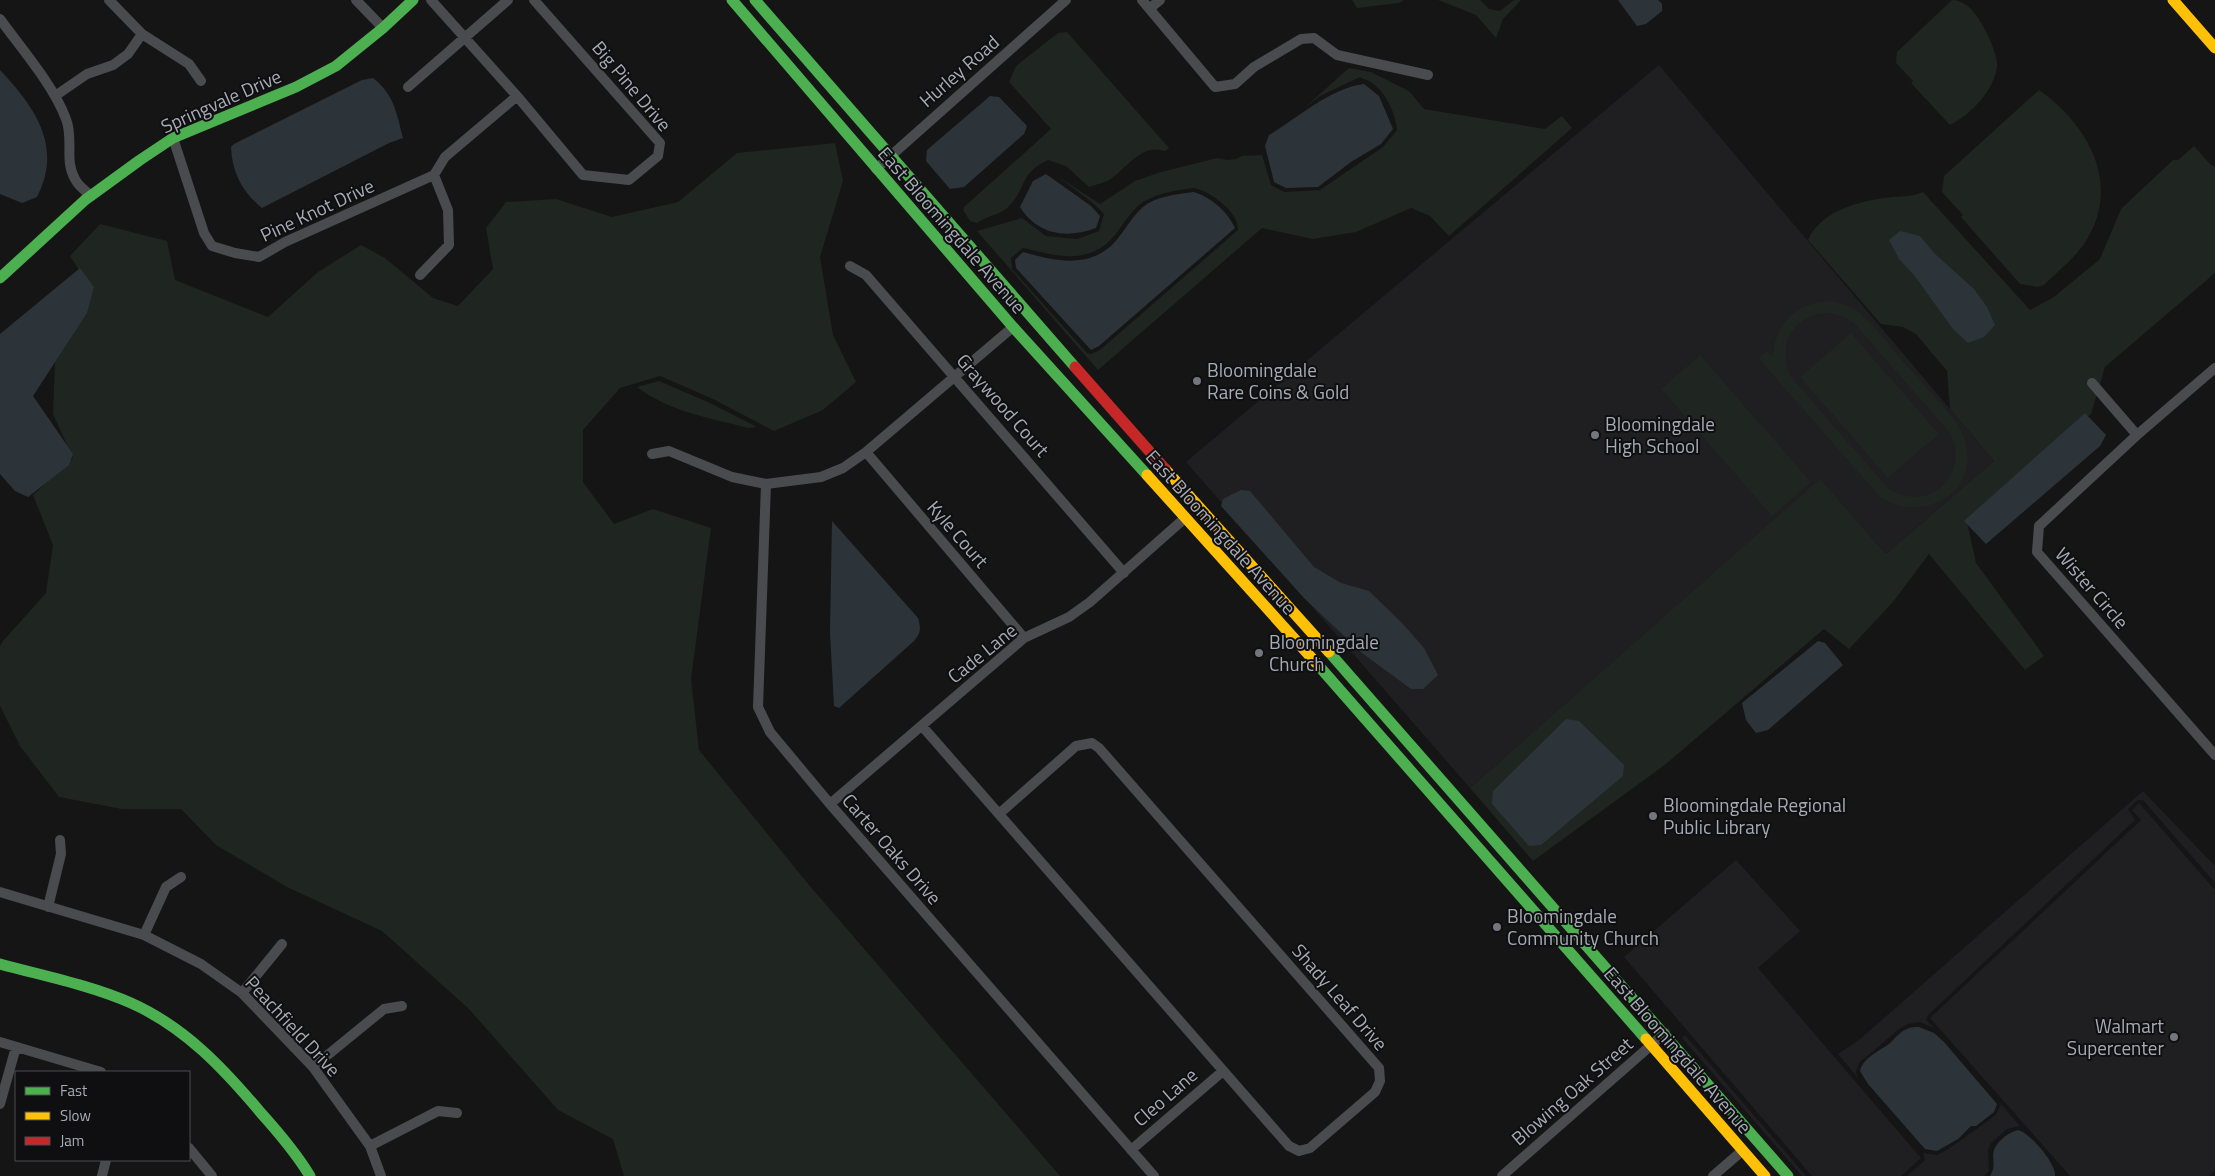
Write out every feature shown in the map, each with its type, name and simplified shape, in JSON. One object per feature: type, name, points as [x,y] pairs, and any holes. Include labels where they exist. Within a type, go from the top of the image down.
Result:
[{"type":"main road","name":"Springvale Drive","points":[[0,278],[91,196],[172,138],[296,87],[336,66],[383,28],[413,0]]},
{"type":"main road","name":"East Bloomingdale Avenue","points":[[732,0],[1013,327],[1388,743],[1765,1176]]},
{"type":"main road","name":"East Bloomingdale Avenue","points":[[755,0],[1091,386],[1401,732],[1788,1176]]},
{"type":"main road","points":[[2173,0],[2215,48]]},
{"type":"main road","points":[[1071,392],[1091,386]]},
{"type":"main road","points":[[1185,518],[1198,505]]},
{"type":"main road","points":[[1388,743],[1401,732]]},
{"type":"main road","points":[[0,964],[115,997],[148,1011],[170,1024],[193,1041],[224,1070],[288,1144],[310,1176]]},
{"type":"street","points":[[109,0],[142,34],[189,64],[200,80]]},
{"type":"street","points":[[356,0],[383,28]]},
{"type":"street","name":"Big Pine Drive","points":[[431,0],[517,96],[583,175],[629,180],[658,156],[660,143],[534,0]]},
{"type":"street","points":[[408,87],[508,0]]},
{"type":"street","name":"Hurley Road","points":[[876,169],[1066,0]]},
{"type":"street","points":[[1142,0],[1215,87],[1235,84],[1254,67],[1301,39],[1314,38],[1337,55],[1428,75]]},
{"type":"street","points":[[1150,8],[1160,0]]},
{"type":"street","points":[[0,19],[55,96],[66,119],[71,138],[68,160],[75,180],[91,196]]},
{"type":"street","points":[[55,96],[87,74],[113,65],[128,54],[142,34]]},
{"type":"street","points":[[420,276],[449,245],[448,210],[434,175],[445,157],[517,96]]},
{"type":"street","name":"Pine Knot Drive","points":[[172,138],[204,233],[212,246],[235,253],[259,257],[285,242],[434,175]]},
{"type":"street","name":"Graywood Court","points":[[850,266],[866,275],[1124,573]]},
{"type":"street","points":[[652,454],[669,451],[732,477],[766,484],[821,476],[843,468],[866,452],[1013,327]]},
{"type":"street","name":"Wister Circle","points":[[2215,368],[2137,435],[2039,526],[2037,552],[2215,755]]},
{"type":"street","points":[[2092,383],[2137,435]]},
{"type":"street","name":"Kyle Court","points":[[866,452],[1024,638]]},
{"type":"street","name":"Carter Oaks Drive","points":[[766,484],[758,707],[770,732],[830,804],[1154,1176]]},
{"type":"street","name":"Cade Lane","points":[[830,804],[1024,638],[1069,617],[1124,573],[1185,518]]},
{"type":"street","name":"Shady Leaf Drive","points":[[922,726],[1289,1146],[1299,1151],[1310,1148],[1375,1092],[1380,1081],[1379,1068],[1099,748],[1092,743],[1076,746],[1000,813]]},
{"type":"street","points":[[48,907],[61,854],[60,840]]},
{"type":"street","points":[[144,935],[166,887],[181,877]]},
{"type":"street","name":"Peachfield Drive","points":[[0,892],[144,935],[201,964],[242,993],[313,1067],[370,1146],[381,1176]]},
{"type":"street","points":[[242,993],[282,944]]},
{"type":"street","points":[[313,1067],[384,1009],[402,1006]]},
{"type":"street","name":"Blowing Oak Street","points":[[1502,1176],[1665,1033]]},
{"type":"street","points":[[0,1042],[98,1071]]},
{"type":"street","points":[[0,1104],[16,1047]]},
{"type":"street","name":"Cleo Lane","points":[[1131,1150],[1223,1071]]},
{"type":"street","points":[[370,1146],[438,1111],[457,1113]]},
{"type":"street","points":[[190,1149],[212,1176]]},
{"type":"street","points":[[1713,1176],[1742,1151]]},
{"type":"street","points":[[102,1176],[106,1161]]},
{"type":"shaded area","points":[[1352,0],[1404,0],[1399,3],[1357,8]]},
{"type":"shaded area","points":[[1438,0],[1480,0],[1489,9],[1500,11],[1514,0],[1521,0],[1503,19],[1496,38],[1476,15]]},
{"type":"shaded area","points":[[1618,0],[1658,0],[1662,4],[1662,11],[1646,24],[1637,26]]},
{"type":"shaded area","points":[[1952,0],[1959,1],[1967,6],[1978,18],[1995,52],[1997,66],[1992,84],[1987,93],[1966,115],[1950,125],[1911,83],[1913,81],[1896,63],[1897,52]]},
{"type":"shaded area","points":[[1067,32],[1169,148],[1165,151],[1156,149],[1140,154],[1112,178],[1089,187],[1066,166],[1048,160],[1028,175],[1016,197],[1007,208],[977,223],[970,221],[963,210],[964,207],[1051,129],[1009,82],[1016,66],[1058,33]]},
{"type":"shaded area","name":"Bloomingdale High School","points":[[1659,65],[1994,461],[1886,554],[1820,480],[1470,788],[1186,462]]},
{"type":"shaded area","points":[[1349,68],[1371,72],[1409,91],[1424,109],[1545,129],[1562,116],[1572,128],[1449,236],[1430,216],[1411,208],[1356,232],[1313,239],[1262,228],[1098,370],[977,231],[1022,218],[1046,236],[1077,239],[1099,231],[1104,214],[1093,203],[1057,176],[1100,204],[1135,181],[1161,172],[1217,158],[1227,160],[1242,156],[1262,155],[1271,185],[1284,192],[1320,190],[1383,147],[1397,130],[1392,109],[1384,95],[1373,84],[1360,77],[1320,96],[1304,108]],"holes":[[[1194,188],[1208,193],[1229,210],[1234,216],[1238,230],[1100,350],[1091,354],[1087,353],[1012,269],[1011,258],[1023,248],[1060,256],[1084,255],[1095,251],[1105,245],[1115,235],[1131,213],[1143,202],[1155,196],[1174,191]]]},
{"type":"shaded area","points":[[0,70],[13,84],[34,113],[46,145],[47,161],[44,179],[37,197],[22,203],[0,194]]},
{"type":"shaded area","points":[[373,78],[386,91],[394,105],[403,138],[389,143],[262,208],[255,202],[239,181],[233,165],[231,147],[362,80]]},
{"type":"shaded area","points":[[1364,84],[1379,96],[1393,129],[1381,144],[1351,162],[1318,187],[1286,188],[1274,182],[1265,146],[1269,135],[1327,97],[1339,91]]},
{"type":"shaded area","points":[[2039,90],[2057,104],[2073,121],[2085,139],[2095,158],[2100,179],[2100,200],[2095,222],[2080,250],[2044,285],[2038,287],[2020,284],[1961,217],[1963,215],[1942,192],[1944,176]]},
{"type":"shaded area","points":[[990,96],[999,97],[1027,126],[1024,134],[964,187],[950,189],[926,161],[927,150]]},
{"type":"shaded area","points":[[835,143],[843,181],[820,257],[833,335],[856,382],[823,410],[774,431],[713,399],[660,376],[620,388],[583,430],[583,482],[614,524],[653,509],[711,528],[691,679],[699,750],[809,885],[1060,1176],[624,1176],[613,1139],[558,1110],[468,1008],[382,931],[287,887],[216,845],[181,809],[122,809],[59,797],[20,746],[0,706],[0,646],[46,593],[53,545],[33,495],[73,458],[53,414],[55,362],[92,290],[70,256],[100,224],[167,241],[175,280],[268,317],[318,272],[361,245],[385,258],[433,298],[458,306],[493,269],[486,228],[506,202],[556,199],[612,217],[678,202],[737,153]]},
{"type":"shaded area","points":[[2194,146],[2215,167],[2215,273],[2105,367],[2091,414],[1967,522],[1976,563],[2044,656],[2025,670],[1929,554],[1893,602],[1849,649],[1824,629],[1666,764],[1533,861],[1470,788],[1820,479],[1886,554],[1994,461],[1950,409],[1947,371],[1916,334],[1903,327],[1881,324],[1808,240],[1822,221],[1844,208],[1856,204],[1881,198],[1912,196],[1923,192],[2030,310],[2054,297],[2100,259],[2121,209],[2173,160],[2178,160]]},
{"type":"shaded area","points":[[1046,174],[1091,206],[1100,216],[1096,228],[1064,234],[1044,229],[1027,216],[1020,207],[1033,181]]},
{"type":"shaded area","points":[[1194,192],[1218,206],[1228,216],[1235,228],[1099,346],[1091,350],[1016,268],[1015,260],[1023,252],[1045,258],[1068,261],[1090,258],[1111,246],[1138,211],[1148,203],[1167,196]]},
{"type":"shaded area","points":[[1900,231],[1920,236],[1934,253],[1974,289],[1987,307],[1995,325],[1984,337],[1968,343],[1953,329],[1914,275],[1899,259],[1889,240]]},
{"type":"shaded area","points":[[80,268],[94,287],[87,313],[33,396],[73,454],[69,465],[28,497],[15,491],[0,474],[0,334]]},
{"type":"shaded area","points":[[1830,301],[1858,311],[1953,418],[1966,443],[1967,461],[1963,477],[1955,490],[1942,500],[1928,506],[1912,507],[1895,504],[1879,496],[1758,358],[1767,351],[1773,357],[1774,345],[1783,325],[1798,310],[1818,302]],"holes":[[[1829,313],[1842,316],[1853,322],[1950,433],[1955,449],[1955,464],[1950,477],[1941,487],[1930,494],[1916,497],[1902,495],[1887,487],[1791,377],[1785,354],[1791,333],[1797,325],[1817,314]]]},
{"type":"shaded area","points":[[1851,333],[1939,434],[1888,478],[1800,377]]},
{"type":"shaded area","points":[[1700,355],[1811,482],[1772,516],[1661,389]]},
{"type":"shaded area","points":[[659,381],[710,403],[757,427],[748,428],[690,413],[662,402],[637,387]]},
{"type":"shaded area","points":[[2085,413],[2106,435],[2100,446],[1986,544],[1964,521]]},
{"type":"shaded area","points":[[1241,490],[1250,491],[1314,567],[1341,583],[1369,591],[1403,624],[1424,648],[1438,675],[1423,689],[1411,689],[1362,653],[1304,598],[1221,506],[1223,499]]},
{"type":"shaded area","points":[[832,521],[918,618],[920,628],[914,641],[839,708],[834,706],[830,632]]},
{"type":"shaded area","points":[[1818,641],[1825,643],[1843,665],[1768,730],[1756,733],[1746,720],[1742,703]]},
{"type":"shaded area","points":[[1566,719],[1579,721],[1624,765],[1623,776],[1541,845],[1529,846],[1492,804],[1493,791]]},
{"type":"shaded area","points":[[2143,791],[2215,866],[2215,883],[2143,800],[2138,800],[2128,809],[2135,820],[1928,1015],[1926,1020],[1934,1028],[1920,1022],[1908,1024],[1899,1029],[1859,1063],[1856,1072],[1858,1078],[1838,1054],[1859,1040]]},
{"type":"shaded area","points":[[2139,803],[2215,890],[2215,1170],[2209,1176],[2070,1176],[1930,1018],[2141,820],[2132,810]]},
{"type":"shaded area","points":[[1736,860],[1800,931],[1758,968],[1921,1158],[1901,1176],[1812,1176],[1624,957]]},
{"type":"shaded area","points":[[1919,1027],[1934,1033],[1944,1042],[1997,1104],[1994,1112],[1976,1126],[1971,1126],[1958,1139],[1937,1151],[1925,1149],[1868,1084],[1860,1071],[1864,1062],[1902,1032],[1910,1028]]},
{"type":"shaded area","points":[[1685,1035],[1806,1176],[1802,1176],[1682,1038]]},
{"type":"shaded area","points":[[2001,1104],[2020,1126],[2007,1129],[1991,1143],[1988,1150],[1989,1171],[1984,1176],[1907,1176],[1925,1160],[1923,1153],[1937,1155],[1947,1150],[1996,1115]]},
{"type":"shaded area","points":[[2018,1130],[2029,1136],[2041,1149],[2052,1164],[2055,1176],[1990,1176],[1993,1166],[1993,1154],[1997,1145],[2007,1135]]},
{"type":"traffic: fast","points":[[0,278],[85,200],[140,160],[173,138],[296,87],[336,66],[383,28],[413,0]]},
{"type":"traffic: fast","points":[[732,0],[1013,327],[1147,475]]},
{"type":"traffic: fast","points":[[755,0],[1075,367]]},
{"type":"traffic: fast","points":[[1329,652],[1788,1176]]},
{"type":"traffic: fast","points":[[1318,665],[1646,1039]]},
{"type":"traffic: fast","points":[[0,964],[83,986],[115,997],[131,1003],[169,1024],[202,1050],[233,1081],[287,1143],[310,1176]]},
{"type":"traffic: slow","points":[[2173,0],[2215,48]]},
{"type":"traffic: slow","points":[[1165,469],[1329,652]]},
{"type":"traffic: slow","points":[[1147,475],[1318,665]]},
{"type":"traffic: slow","points":[[1646,1039],[1765,1176]]},
{"type":"traffic: jam","points":[[1075,367],[1165,469]]},
{"type":"place","name":"Bloomingdale Rare Coins & Gold","points":[[1197,381]]},
{"type":"place","name":"Bloomingdale High School","points":[[1595,435]]},
{"type":"place","name":"Bloomingdale Church","points":[[1259,653]]},
{"type":"place","name":"Bloomingdale Regional Public Library","points":[[1653,816]]},
{"type":"place","name":"Bloomingdale Community Church","points":[[1497,927]]},
{"type":"place","name":"Walmart Supercenter","points":[[2174,1037]]}]
